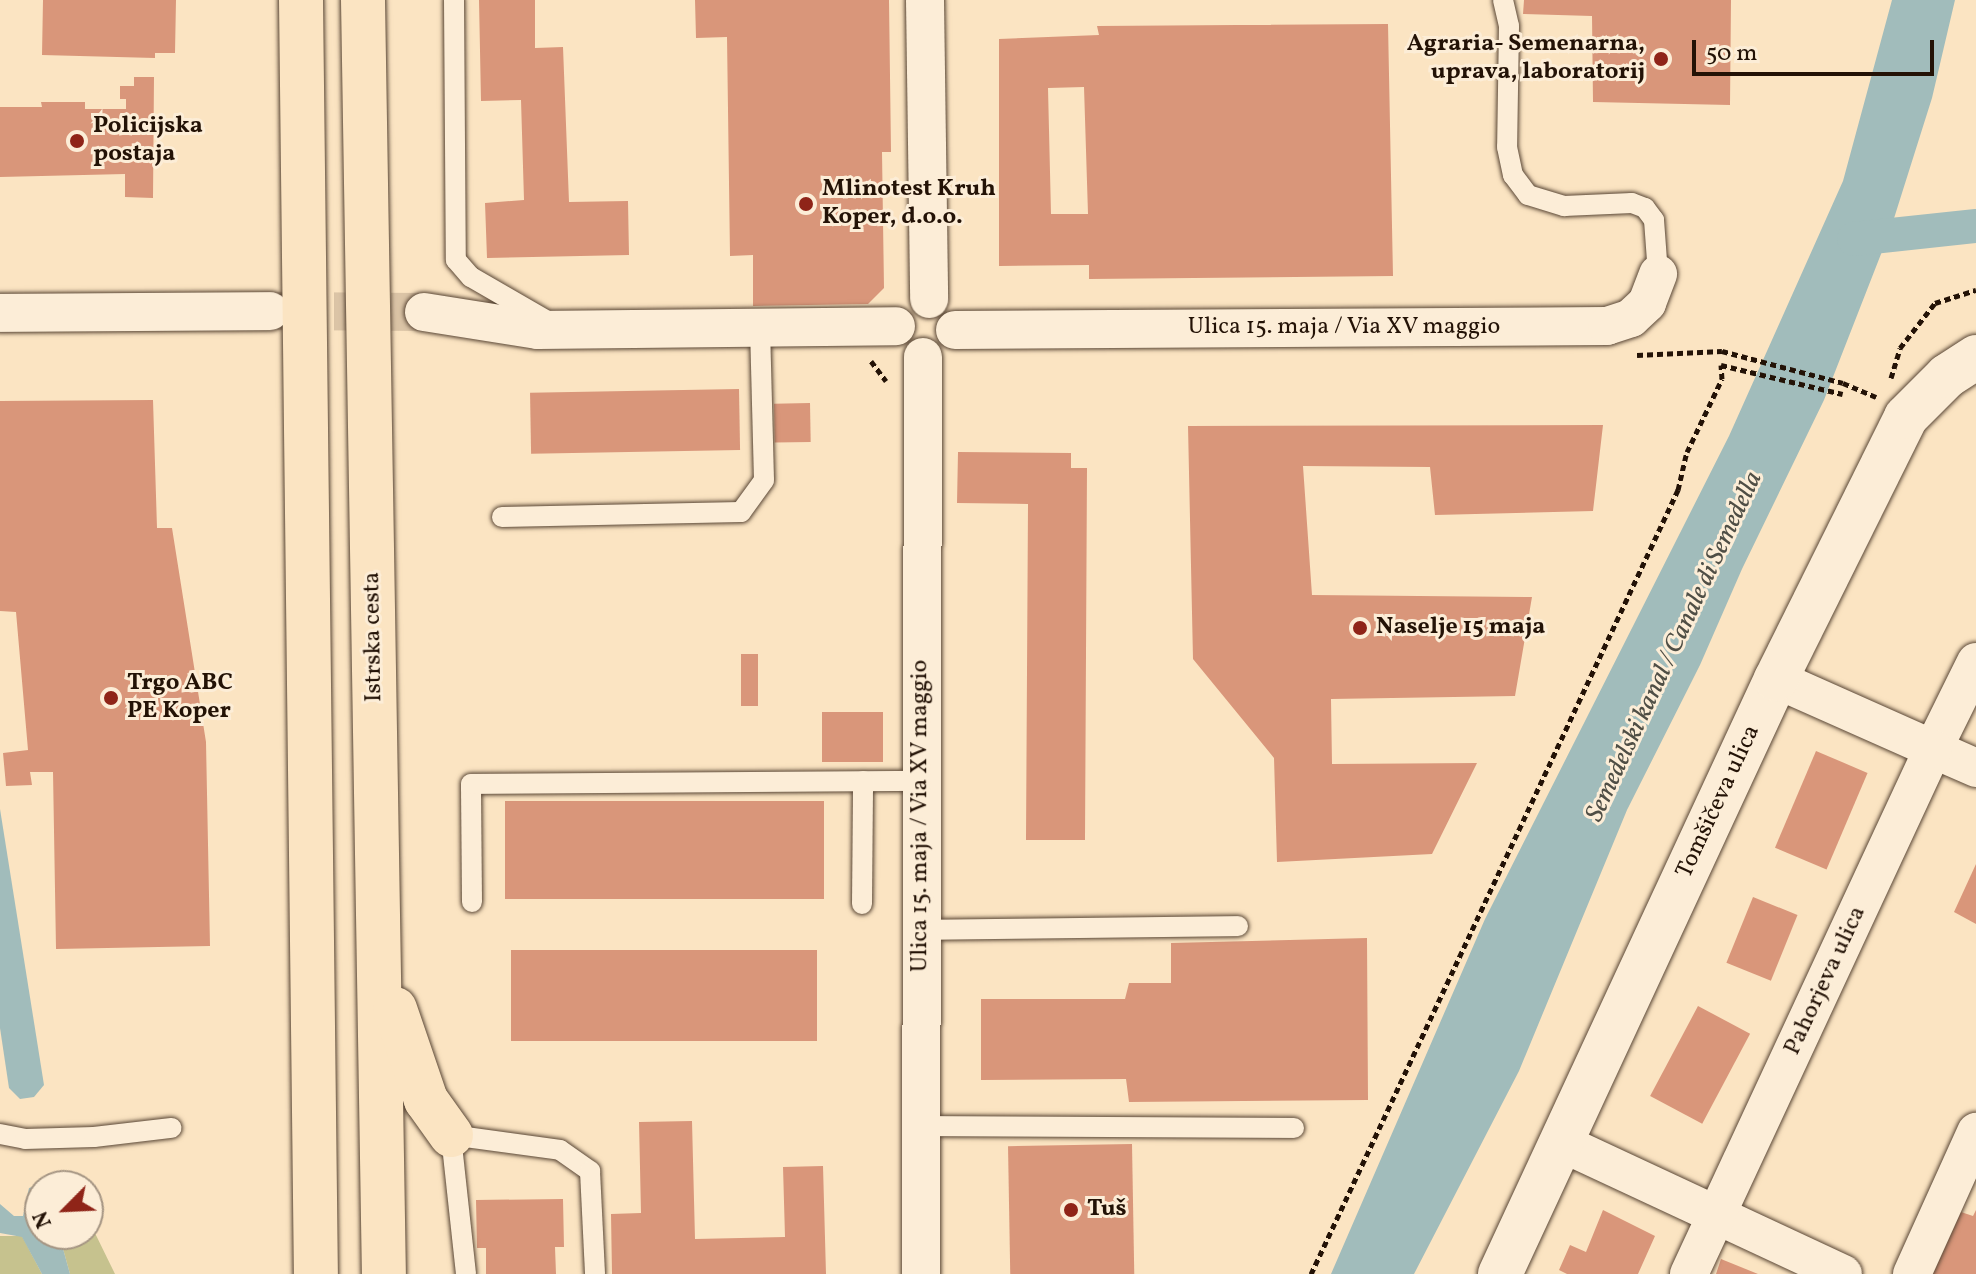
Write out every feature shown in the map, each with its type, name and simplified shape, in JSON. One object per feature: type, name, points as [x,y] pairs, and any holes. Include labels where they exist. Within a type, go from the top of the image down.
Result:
[{"type":"highway","points":[[301,0],[316,1274]]},
{"type":"highway","name":"Istrska cesta","points":[[363,0],[384,1274]]},
{"type":"highway","points":[[380,952],[426,1100],[451,1135]]},
{"type":"street","points":[[925,0],[929,299]]},
{"type":"street","name":"Ulica 15. maja / Via XV maggio","points":[[955,330],[1607,326],[1631,318],[1647,303],[1658,274]]},
{"type":"street","points":[[929,299],[948,309],[955,330],[953,339],[941,353],[923,357],[903,347],[896,326],[907,306],[929,299]]},
{"type":"street","points":[[0,313],[270,311]]},
{"type":"street","points":[[424,312],[538,330],[896,326]]},
{"type":"street","name":"Ulica 15. maja / Via XV maggio","points":[[921,1274],[923,357]]},
{"type":"street","name":"Tomšičeva ulica","points":[[1500,1274],[1776,679],[1906,417],[1947,376],[1976,357]]},
{"type":"street","name":"Pahorjeva ulica","points":[[1689,1274],[1976,662]]},
{"type":"street","points":[[1776,679],[1976,768]]},
{"type":"street","points":[[1912,1274],[1976,1132]]},
{"type":"street","points":[[1562,1143],[1718,1213],[1843,1274]]},
{"type":"lane","points":[[454,0],[456,260],[471,277],[563,329]]},
{"type":"lane","points":[[1503,0],[1509,26],[1507,147],[1513,175],[1528,195],[1564,206],[1632,203],[1645,208],[1654,220],[1658,274]]},
{"type":"lane","points":[[502,517],[741,512],[764,480],[760,329]]},
{"type":"lane","points":[[862,904],[863,781]]},
{"type":"lane","points":[[472,902],[471,784],[921,781]]},
{"type":"lane","points":[[921,930],[1238,926]]},
{"type":"lane","points":[[921,1126],[1294,1128]]},
{"type":"lane","points":[[0,1134],[25,1139],[94,1137],[171,1128]]},
{"type":"lane","points":[[466,1274],[451,1135],[560,1150],[590,1171],[595,1274]]},
{"type":"path","points":[[1888,387],[1900,348],[1935,303],[1976,290]]},
{"type":"path","points":[[1722,351],[1843,383],[1884,400]]},
{"type":"path","points":[[1311,1274],[1678,490],[1687,452],[1722,379],[1721,365],[1843,394]]},
{"type":"shaded area","points":[[0,1236],[22,1236],[24,1250],[29,1250],[42,1274],[0,1274]]},
{"type":"shaded area","points":[[63,1250],[103,1250],[115,1274],[70,1274]]},
{"type":"water","name":"Semedelski kanal / Canale di Semedella","points":[[1892,0],[1955,0],[1932,98],[1890,231],[1824,400],[1742,569],[1700,665],[1627,810],[1519,1071],[1414,1274],[1331,1274],[1485,919],[1729,436],[1843,181]]},
{"type":"water","points":[[0,809],[44,1085],[34,1097],[20,1099],[9,1088],[0,1028]]},
{"type":"water","points":[[0,1204],[14,1216],[23,1216],[24,1211],[24,1241],[22,1237],[0,1233]]},
{"type":"water","points":[[29,1250],[63,1250],[70,1274],[42,1274]]},
{"type":"building","points":[[43,0],[176,0],[175,53],[155,53],[155,58],[42,55]]},
{"type":"building","points":[[479,0],[535,0],[535,48],[563,47],[569,202],[628,201],[629,255],[487,258],[485,203],[524,200],[521,100],[481,101]]},
{"type":"building","name":"Mlinotest Kruh Koper, d.o.o.","points":[[695,0],[889,0],[891,152],[882,152],[884,288],[868,304],[753,306],[753,255],[730,256],[727,37],[696,38]]},
{"type":"building","name":"Agraria- Semenarna, uprava, laboratorij","points":[[1524,0],[1731,0],[1730,105],[1593,102],[1592,16],[1523,14]]},
{"type":"building","points":[[1388,24],[1393,276],[1089,279],[1089,265],[999,266],[999,39],[1099,35],[1097,26]],"holes":[[[1084,87],[1088,214],[1051,214],[1048,88]]]},
{"type":"building","name":"Policijska postaja","points":[[134,77],[154,77],[153,198],[125,197],[125,174],[0,177],[0,107],[42,107],[41,102],[85,102],[85,109],[126,109],[126,99],[120,99],[120,86],[134,86]]},
{"type":"building","points":[[739,389],[740,450],[531,454],[530,393]]},
{"type":"building","name":"Trgo ABC PE Koper","points":[[153,400],[157,528],[172,528],[206,742],[210,946],[56,949],[53,772],[30,772],[32,785],[6,786],[3,753],[28,750],[16,612],[0,611],[0,401]]},
{"type":"building","points":[[810,403],[811,442],[775,443],[774,404]]},
{"type":"building","name":"Naselje 15 maja","points":[[1603,425],[1593,511],[1435,515],[1430,467],[1303,466],[1312,595],[1532,597],[1515,696],[1331,699],[1332,764],[1477,763],[1432,854],[1277,862],[1274,758],[1193,659],[1188,426]]},
{"type":"building","points":[[958,452],[1071,453],[1071,468],[1087,468],[1085,840],[1026,840],[1028,504],[957,503]]},
{"type":"building","points":[[741,654],[758,654],[758,706],[741,706]]},
{"type":"building","points":[[822,712],[883,712],[883,762],[822,762]]},
{"type":"building","points":[[1816,751],[1868,773],[1827,870],[1775,848]]},
{"type":"building","points":[[505,801],[824,801],[824,899],[505,899]]},
{"type":"building","points":[[1976,864],[1976,924],[1954,912]]},
{"type":"building","points":[[1753,897],[1798,915],[1771,981],[1726,963]]},
{"type":"building","points":[[1367,938],[1368,1100],[1129,1102],[1126,1079],[981,1080],[981,999],[1125,999],[1129,983],[1171,983],[1171,943]]},
{"type":"building","points":[[511,950],[817,950],[817,1041],[511,1041]]},
{"type":"building","points":[[1698,1006],[1750,1034],[1702,1124],[1650,1096]]},
{"type":"building","points":[[692,1121],[695,1239],[785,1237],[783,1167],[823,1166],[826,1274],[612,1274],[611,1214],[641,1213],[639,1122]]},
{"type":"building","name":"Tuš","points":[[1132,1144],[1134,1274],[1010,1274],[1008,1146]]},
{"type":"building","points":[[563,1199],[564,1247],[555,1247],[556,1274],[486,1274],[486,1248],[477,1248],[476,1200]]},
{"type":"building","points":[[1603,1210],[1655,1236],[1638,1274],[1567,1274],[1559,1270],[1570,1245],[1586,1252]]},
{"type":"building","points":[[1976,1210],[1976,1274],[1933,1274],[1961,1212],[1973,1216]]},
{"type":"building","points":[[1721,1259],[1758,1274],[1716,1274]]},
{"type":"waterway","points":[[1854,239],[1976,226]]},
{"type":"tunnel","points":[[277,311],[424,312]]},
{"type":"place","name":"Agraria- Semenarna, uprava, laboratorij","points":[[1661,59]]},
{"type":"place","name":"Policijska postaja","points":[[77,141]]},
{"type":"place","name":"Mlinotest Kruh Koper, d.o.o.","points":[[806,204]]},
{"type":"place","name":"Naselje 15 maja","points":[[1360,628]]},
{"type":"place","name":"Trgo ABC PE Koper","points":[[111,698]]},
{"type":"place","name":"Tuš","points":[[1071,1210]]}]
